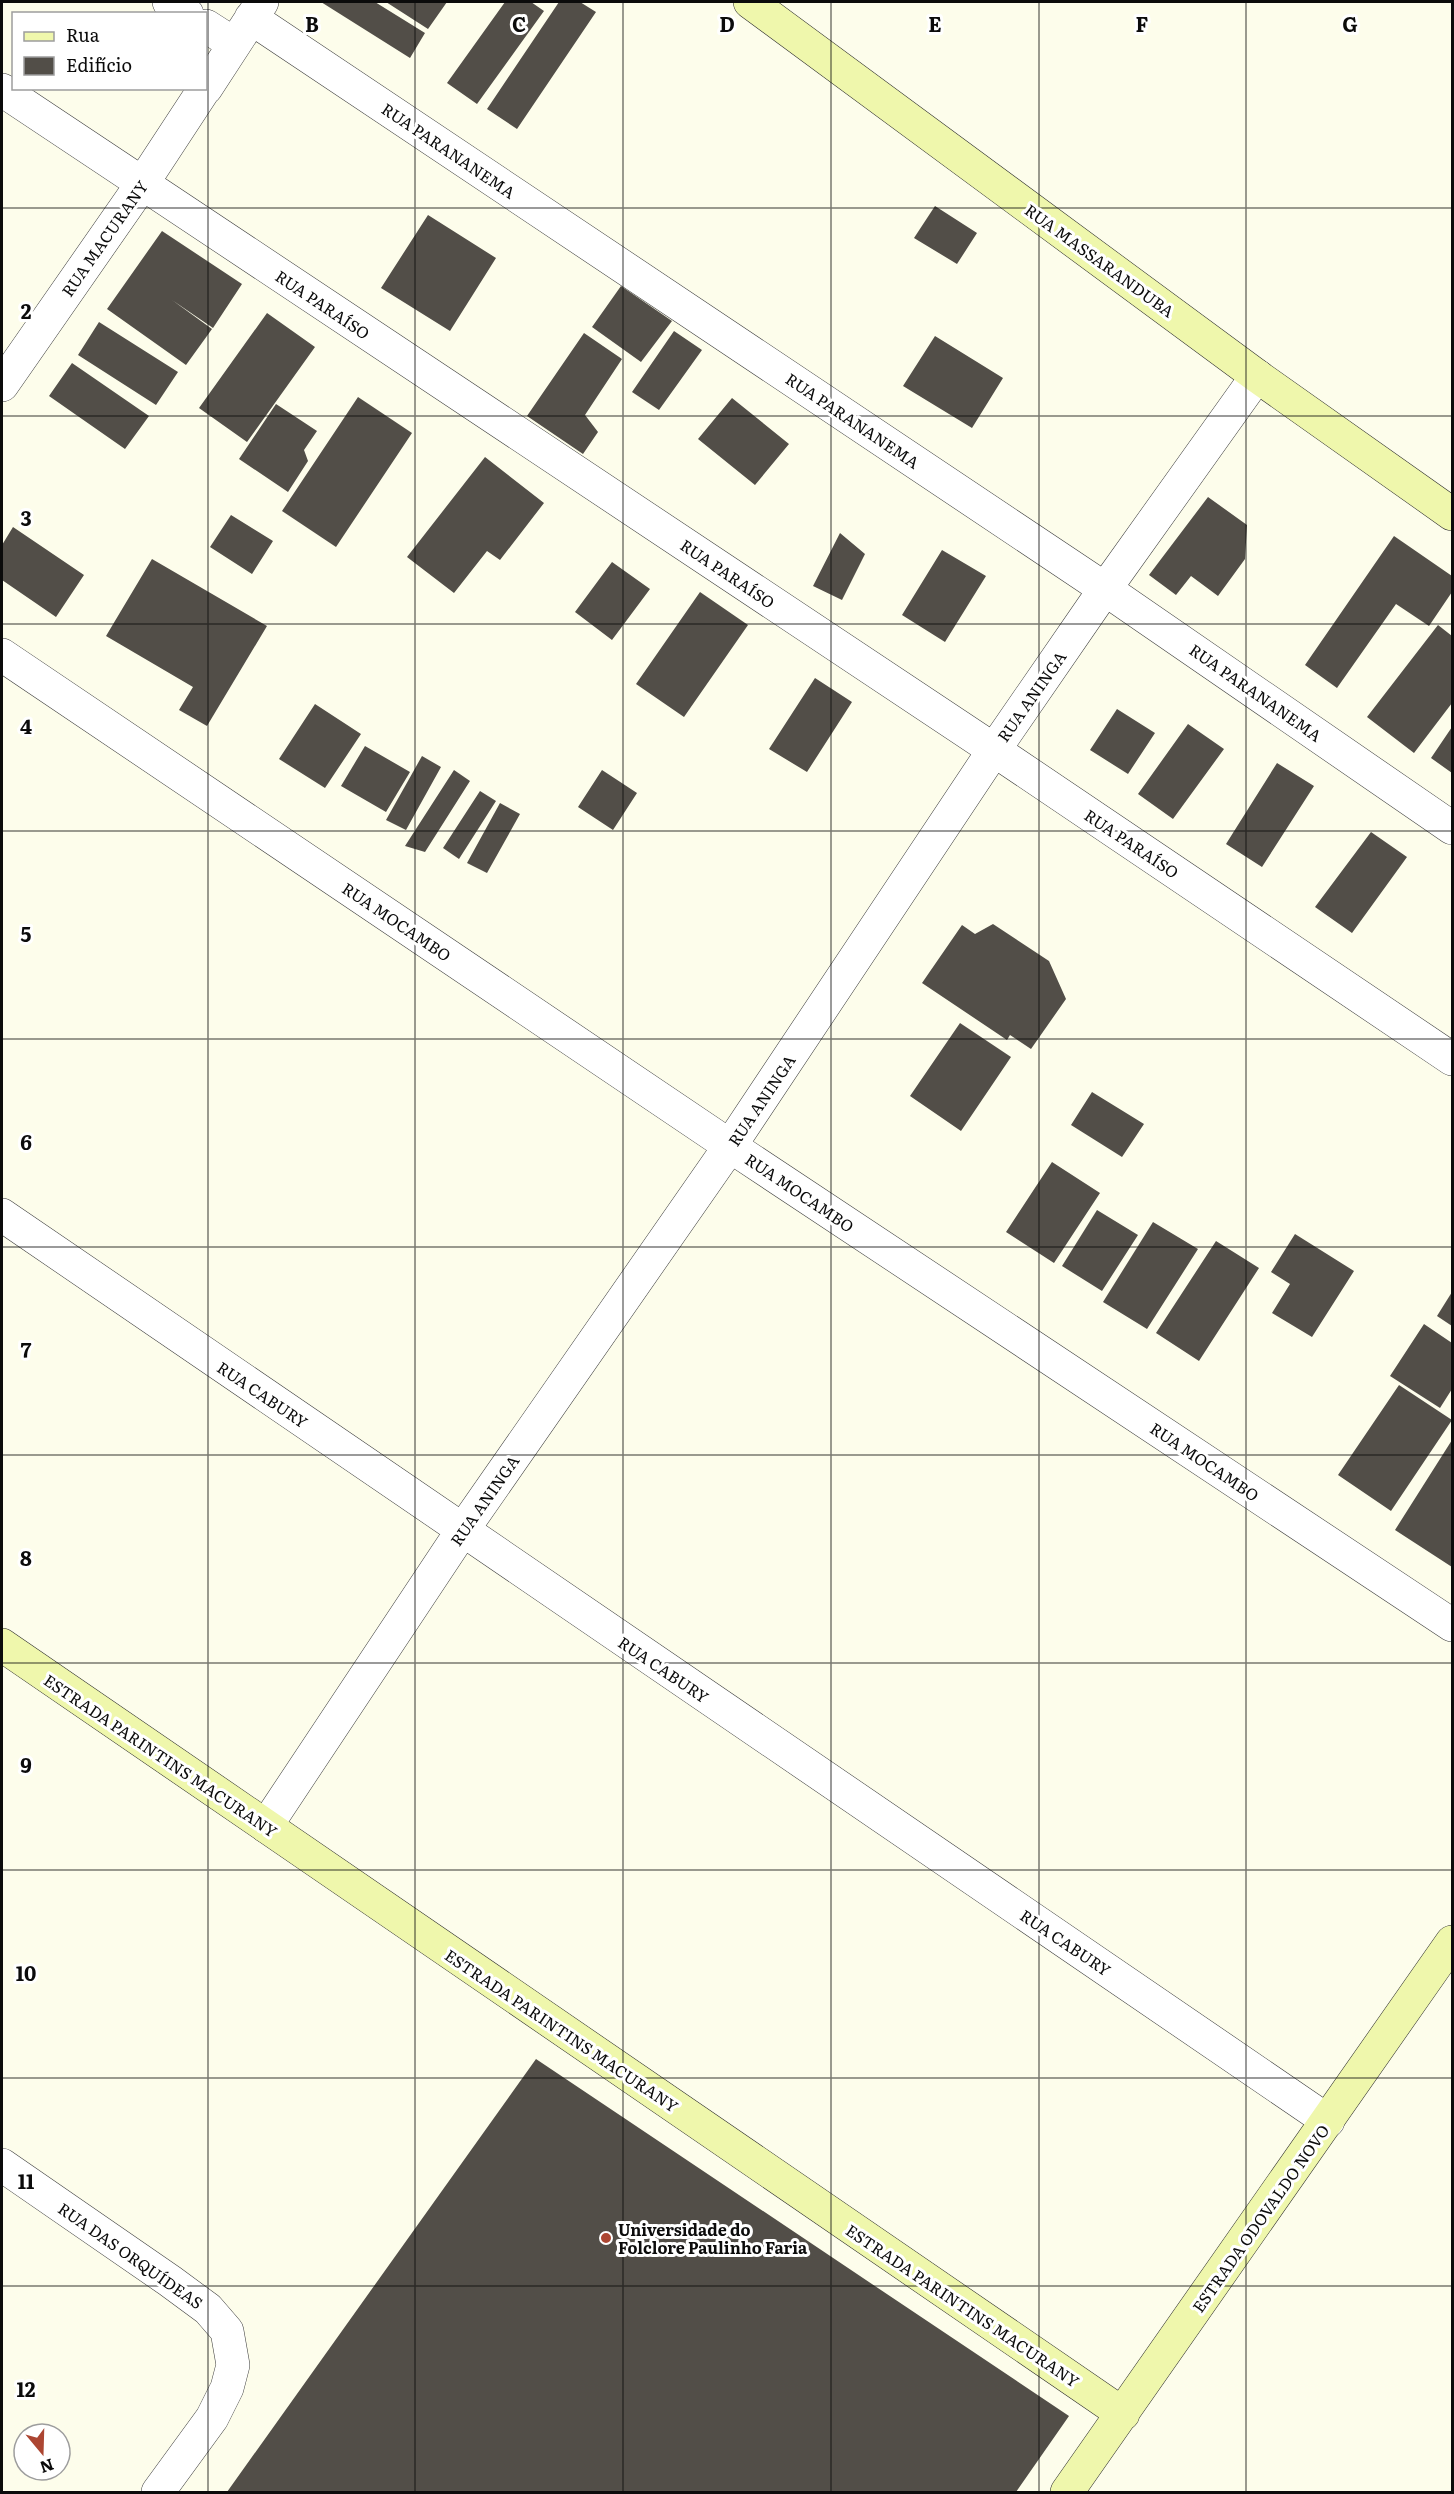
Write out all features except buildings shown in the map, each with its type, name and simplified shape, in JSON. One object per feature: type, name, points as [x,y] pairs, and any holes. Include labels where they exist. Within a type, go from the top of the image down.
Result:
[{"type":"street","points":[[169,2],[184,12]]},
{"type":"street","name":"RUA MASSARANDUBA","points":[[750,2],[1257,376],[1452,514]]},
{"type":"street","name":"RUA PARANANEMA","points":[[207,26],[249,21],[1105,589],[1452,828]]},
{"type":"street","name":"RUA MACURANY","points":[[207,85],[249,21]]},
{"type":"street","name":"RUA PARAÍSO","points":[[2,90],[994,750],[1452,1059]]},
{"type":"street","name":"RUA MACURANY","points":[[2,385],[142,184],[204,90]]},
{"type":"street","name":"RUA ANINGA","points":[[266,1826],[462,1531],[730,1146],[994,750],[1105,589],[1257,376]]},
{"type":"street","name":"RUA MOCAMBO","points":[[2,655],[730,1146],[1452,1625]]},
{"type":"street","name":"RUA CABURY","points":[[2,1215],[1328,2121]]},
{"type":"street","name":"ESTRADA PARINTINS MACURANY","points":[[2,1645],[1122,2414]]},
{"type":"street","name":"ESTRADA ODOVALDO NOVO","points":[[1067,2493],[1452,1942]]},
{"type":"street","name":"RUA DAS ORQUÍDEAS","points":[[2,2165],[97,2229],[208,2309],[227,2331],[233,2365],[227,2388],[212,2418],[158,2493]]},
{"type":"place","name":"Universidade do Folclore Paulinho Faria","points":[[606,2238]]}]
